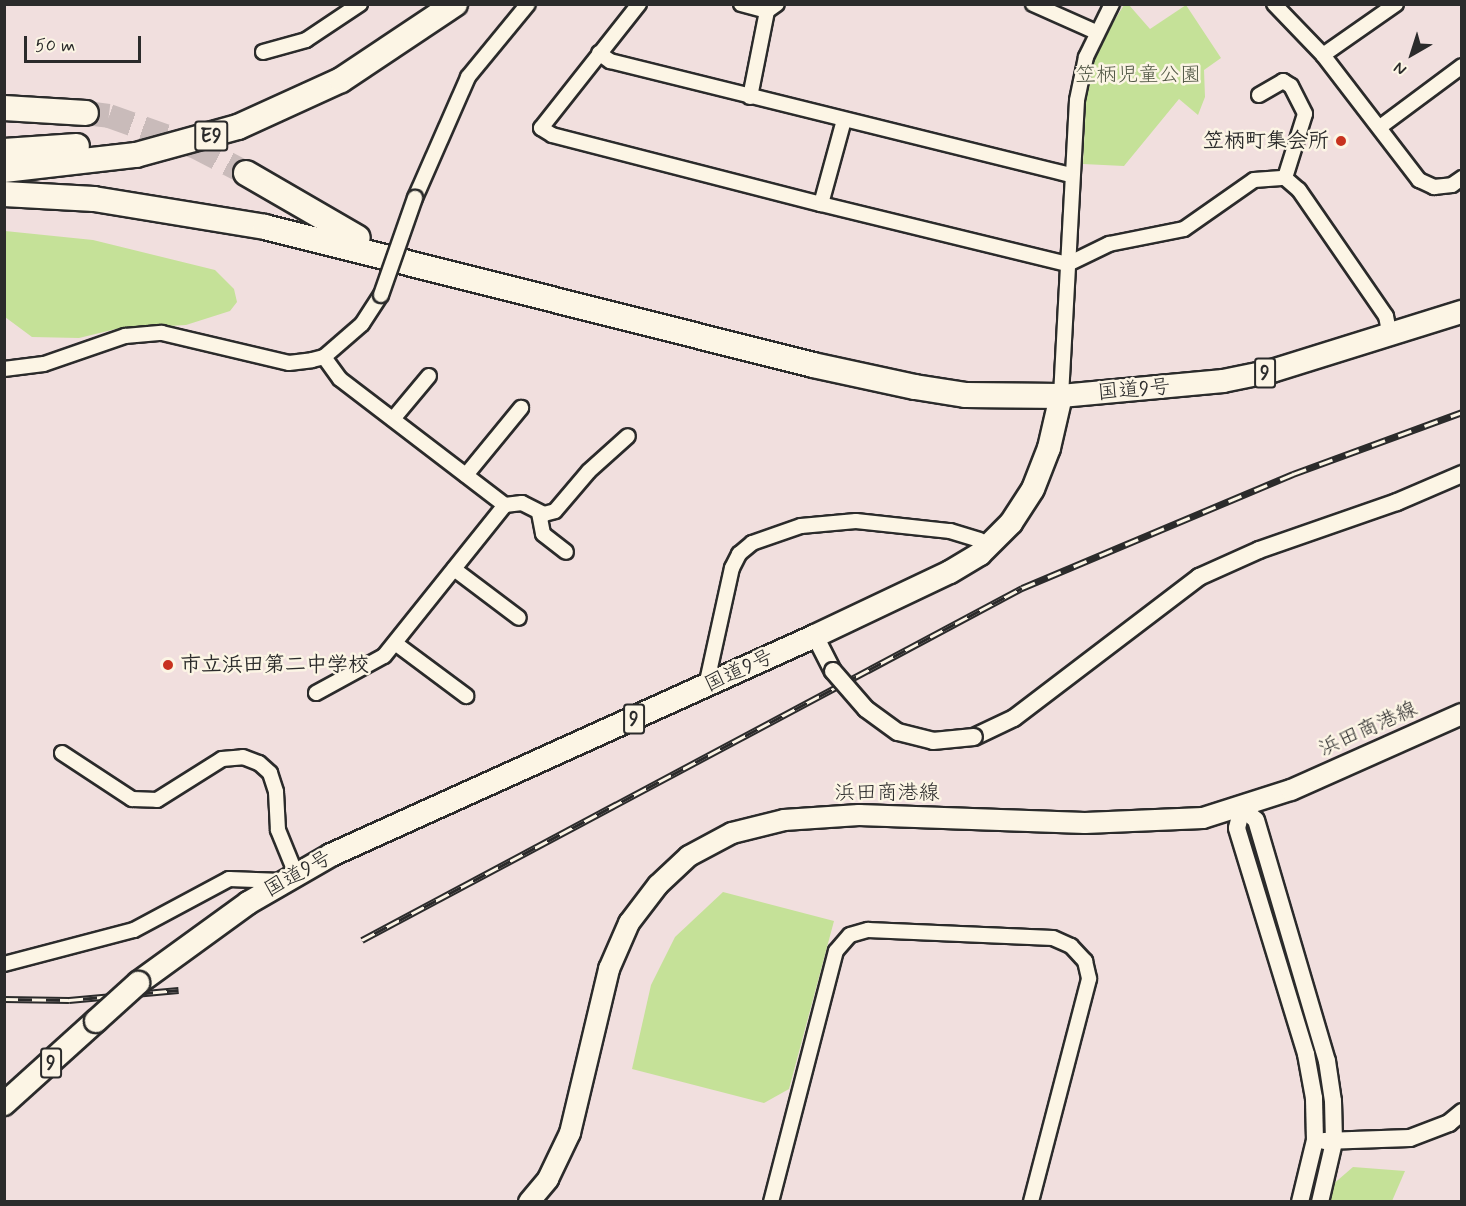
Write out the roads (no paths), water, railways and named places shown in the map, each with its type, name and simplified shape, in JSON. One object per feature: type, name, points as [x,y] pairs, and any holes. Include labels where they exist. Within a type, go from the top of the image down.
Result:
[{"type":"highway","name":"E9","points":[[4,170],[119,150],[298,102],[385,55],[454,4]]},
{"type":"highway","points":[[4,108],[86,112]]},
{"type":"highway","name":"E9","points":[[4,151],[119,150]]},
{"type":"highway","points":[[246,173],[339,230],[434,270]]},
{"type":"highway","points":[[4,194],[94,200],[181,211],[348,245],[434,270],[813,365],[915,387],[966,395],[1061,396]]},
{"type":"highway","name":"国道9号","points":[[4,1104],[138,983],[202,934],[290,878],[475,788],[815,636],[951,572],[980,554],[1011,523],[1033,489],[1048,448],[1061,396],[1223,381],[1326,357],[1461,312]]},
{"type":"main road","name":"浜田商港線","points":[[530,1202],[548,1179],[570,1133],[609,969],[629,923],[658,885],[689,856],[732,833],[784,820],[859,815],[1152,822],[1203,818],[1242,808],[1461,714]]},
{"type":"street","points":[[263,52],[306,40],[360,4]]},
{"type":"street","points":[[4,369],[44,364],[125,336],[162,333],[289,363],[324,357],[362,324],[381,295],[415,198],[468,77],[528,4]]},
{"type":"street","points":[[639,4],[541,128],[552,135],[1068,264],[1109,244],[1184,229],[1254,180],[1285,178],[1299,190],[1386,316],[1390,337]]},
{"type":"street","points":[[741,4],[772,8],[750,97]]},
{"type":"street","points":[[1033,4],[1096,32]]},
{"type":"street","points":[[1061,396],[1070,175],[1080,81],[1096,32],[1112,4]]},
{"type":"street","points":[[1274,4],[1323,55],[1426,185],[1444,187],[1461,178]]},
{"type":"street","points":[[1323,55],[1396,4]]},
{"type":"street","points":[[599,53],[610,61],[1070,175]]},
{"type":"street","points":[[1380,127],[1461,66]]},
{"type":"street","points":[[1259,94],[1283,81],[1291,86],[1305,114],[1285,178]]},
{"type":"street","points":[[821,204],[844,120]]},
{"type":"street","points":[[324,357],[340,379],[505,505],[522,503],[539,513],[555,511],[589,471],[628,436]]},
{"type":"street","points":[[393,420],[429,376]]},
{"type":"street","points":[[466,476],[520,408]]},
{"type":"street","points":[[815,636],[833,671],[860,704],[898,732],[933,741],[974,736],[1014,718],[1199,578],[1259,550],[1397,502],[1461,474]]},
{"type":"street","points":[[316,693],[372,666],[395,643],[505,505]]},
{"type":"street","points":[[539,513],[543,534],[566,552]]},
{"type":"street","points":[[706,686],[732,568],[739,554],[752,543],[801,526],[856,521],[950,531],[980,540]]},
{"type":"street","points":[[454,569],[519,618]]},
{"type":"street","points":[[395,643],[466,696]]},
{"type":"street","points":[[4,964],[134,930],[229,879],[290,878],[278,830],[276,792],[270,773],[259,763],[243,757],[222,759],[157,800],[132,800],[62,753]]},
{"type":"street","points":[[1300,1202],[1315,1140],[1314,1098],[1306,1054],[1237,828],[1242,808],[1256,820],[1327,1061],[1333,1101],[1334,1142],[1320,1202]]},
{"type":"street","points":[[771,1202],[836,951],[850,935],[868,930],[1053,938],[1071,946],[1085,960],[1089,978],[1031,1202]]},
{"type":"street","points":[[1315,1140],[1334,1142],[1410,1138],[1449,1123],[1461,1112]]},
{"type":"tunnel","points":[[86,113],[109,116],[196,147],[246,173]]},
{"type":"railway","points":[[362,940],[1022,588],[1293,474],[1462,412]]},
{"type":"railway","points":[[4,999],[69,1000],[179,990]]},
{"type":"place","name":"笠柄町集会所","points":[[1341,141]]},
{"type":"place","name":"市立浜田第二中学校","points":[[168,665]]},
{"type":"park label","name":"笠柄児童公園","points":[[1138,75]]}]
